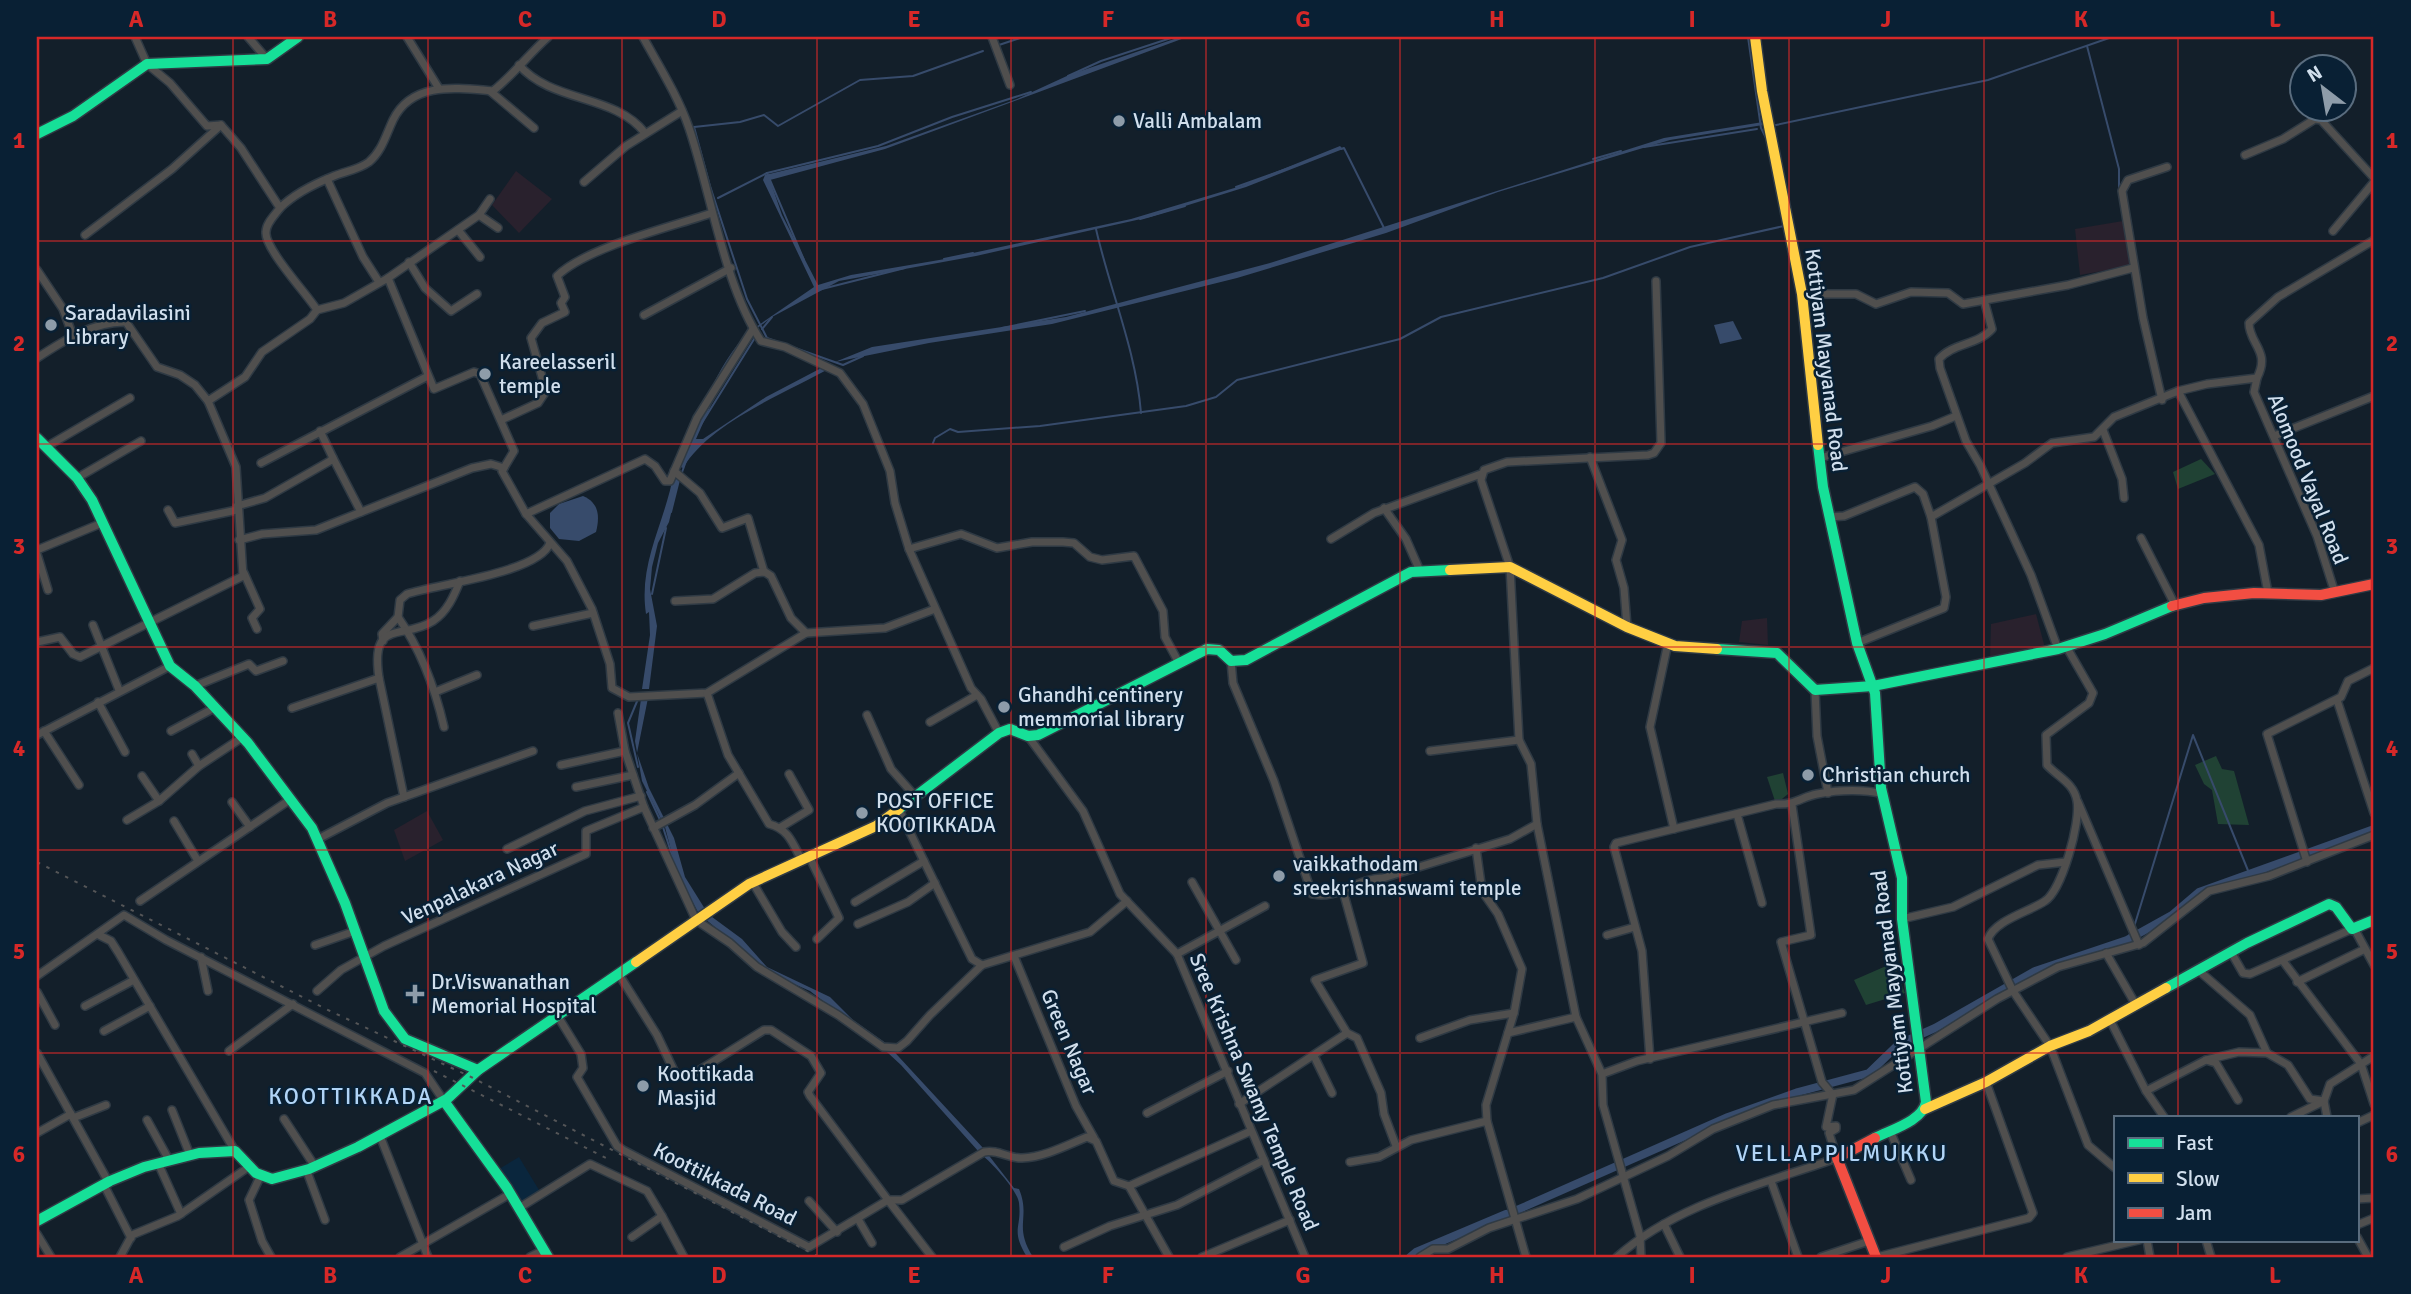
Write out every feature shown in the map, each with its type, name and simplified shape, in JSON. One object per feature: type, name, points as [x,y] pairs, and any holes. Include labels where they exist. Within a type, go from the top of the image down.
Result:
[{"type":"main road","points":[[37,134],[73,116],[148,64],[267,58],[298,37]]},
{"type":"main road","name":"Kottiyam Mayyanad Road","points":[[1755,37],[1762,91],[1802,294],[1829,517],[1857,643],[1873,686],[1883,794],[1902,878],[1902,919],[1925,1109],[1918,1116],[1837,1158]]},
{"type":"main road","points":[[37,438],[77,478],[92,500],[147,622],[170,666],[195,686],[243,737],[318,839],[384,1012],[405,1039],[478,1070]]},
{"type":"main road","points":[[37,1221],[51,1216],[106,1184],[163,1162],[207,1150],[235,1151],[260,1177],[271,1179],[310,1167],[380,1136],[444,1101],[478,1070],[714,907],[753,883],[876,826],[999,733],[1010,729],[1028,736],[1038,735],[1214,648],[1231,661],[1246,660],[1396,579],[1420,571],[1510,567],[1627,627],[1668,643],[1777,653],[1815,690],[1873,686],[2062,647],[2175,605],[2224,595],[2334,593],[2374,584]]},
{"type":"main road","points":[[1925,1109],[1986,1082],[2050,1046],[2110,1020],[2231,952],[2329,904],[2336,906],[2353,930],[2374,920]]},
{"type":"main road","points":[[444,1101],[510,1194],[546,1253]]},
{"type":"main road","points":[[1837,1158],[1877,1257]]},
{"type":"street","points":[[135,37],[148,64],[170,83],[207,126],[221,125]]},
{"type":"street","points":[[248,37],[267,58]]},
{"type":"street","points":[[407,37],[438,87]]},
{"type":"street","points":[[317,310],[302,286],[286,271],[265,236],[266,227],[281,207],[303,189],[357,169],[370,161],[384,141],[394,117],[413,98],[438,87],[490,90],[516,73],[519,65],[548,37]]},
{"type":"street","points":[[643,37],[682,111],[712,213],[754,331],[761,341],[785,347],[840,373],[863,404],[890,471],[895,503],[909,549],[971,688],[999,733]]},
{"type":"street","points":[[992,37],[1010,85]]},
{"type":"street","points":[[519,65],[540,83],[627,117],[645,134]]},
{"type":"street","points":[[490,90],[534,128]]},
{"type":"street","points":[[584,182],[645,134],[682,111]]},
{"type":"street","points":[[2245,155],[2283,139],[2315,119],[2321,120],[2374,180],[2333,231]]},
{"type":"street","points":[[221,125],[242,148],[281,207]]},
{"type":"street","points":[[85,235],[172,169],[221,125]]},
{"type":"street","points":[[2162,400],[2133,268],[2122,187],[2131,178],[2167,167]]},
{"type":"street","points":[[327,179],[363,257],[379,282]]},
{"type":"street","points":[[208,401],[245,377],[262,352],[310,319],[317,310],[344,303],[388,278],[480,215],[490,199]]},
{"type":"street","points":[[500,420],[538,403],[546,391],[531,338],[542,323],[565,312],[561,303],[565,297],[557,276],[568,267],[613,247],[712,213]]},
{"type":"street","points":[[480,215],[498,228]]},
{"type":"street","points":[[458,230],[480,257]]},
{"type":"street","name":"Alomood Vayal Road","points":[[2334,593],[2317,536],[2254,392],[2261,349],[2249,323],[2278,297],[2374,240]]},
{"type":"street","points":[[409,262],[425,288],[451,311],[477,294]]},
{"type":"street","points":[[644,315],[731,268]]},
{"type":"street","points":[[1802,294],[1856,293],[1876,304],[1911,292],[1948,293],[1959,303],[2133,268]]},
{"type":"street","points":[[37,270],[63,309],[73,336]]},
{"type":"street","points":[[388,278],[434,389],[477,372],[514,451],[502,471],[526,514],[568,561],[593,613],[610,664],[609,684],[629,697],[707,694],[806,633],[885,628],[935,609]]},
{"type":"street","points":[[1331,539],[1384,508],[1481,474],[1488,467],[1507,462],[1654,453],[1661,443],[1656,281]]},
{"type":"street","points":[[1984,300],[1992,329],[1983,337],[1944,353],[1939,359],[1956,416],[2062,647],[2093,694],[2092,698],[2046,735],[2044,741],[2047,765],[2069,783],[2139,945]]},
{"type":"street","points":[[37,358],[73,336],[111,322],[126,322],[157,367],[180,375],[194,385],[208,401],[236,467],[239,540],[244,573],[260,609],[252,618],[257,629]]},
{"type":"street","points":[[526,514],[645,459],[655,466],[665,481],[670,481],[697,418],[754,331]]},
{"type":"street","points":[[261,463],[428,376]]},
{"type":"street","points":[[1931,517],[2025,463],[2043,447],[2062,440],[2083,441],[2103,430],[2114,417],[2162,400],[2178,391],[2207,384],[2257,378]]},
{"type":"street","points":[[2178,391],[2259,545],[2268,593]]},
{"type":"street","points":[[2274,436],[2374,397]]},
{"type":"street","points":[[46,447],[130,398]]},
{"type":"street","points":[[1820,458],[1932,426],[1956,416]]},
{"type":"street","points":[[2103,430],[2122,479],[2124,498]]},
{"type":"street","points":[[320,431],[361,512]]},
{"type":"street","points":[[77,478],[141,441]]},
{"type":"street","points":[[168,510],[175,523],[237,508],[277,492],[333,457]]},
{"type":"street","points":[[1590,457],[1622,540],[1616,560],[1624,588],[1627,627]]},
{"type":"street","points":[[239,540],[262,534],[316,530],[472,468],[491,464],[504,468]]},
{"type":"street","points":[[674,471],[700,493],[722,528],[748,518],[764,572]]},
{"type":"street","points":[[1481,474],[1510,567],[1519,740],[1531,764],[1537,824],[1576,1017],[1602,1074],[1603,1105],[1640,1236],[1641,1257]]},
{"type":"street","points":[[1829,517],[1843,516],[1915,487],[1923,494],[1931,517],[1946,597],[1944,608],[1857,643]]},
{"type":"street","points":[[1384,508],[1406,539],[1420,571]]},
{"type":"street","points":[[48,590],[37,552],[102,523]]},
{"type":"street","points":[[909,549],[961,534],[997,548],[1031,542],[1063,542],[1074,543],[1090,557],[1102,560],[1134,556],[1163,611],[1165,637],[1179,663]]},
{"type":"street","points":[[2141,538],[2175,605]]},
{"type":"street","points":[[383,641],[382,634],[398,617],[400,600],[407,594],[527,562],[548,550],[550,543]]},
{"type":"street","points":[[675,601],[713,600],[755,573],[764,572],[771,576],[791,618],[806,633]]},
{"type":"street","points":[[37,642],[60,637],[77,657],[102,647],[244,573]]},
{"type":"street","points":[[404,797],[374,679],[377,653],[392,632],[434,621],[451,603],[460,581]]},
{"type":"street","points":[[533,626],[593,613]]},
{"type":"street","points":[[398,617],[435,692],[444,727]]},
{"type":"street","points":[[93,625],[119,690]]},
{"type":"street","points":[[1668,643],[1650,727],[1674,829]]},
{"type":"street","points":[[195,686],[249,664],[257,671],[283,661]]},
{"type":"street","points":[[1231,661],[1233,683],[1274,781],[1309,891],[1322,895],[1343,891],[1369,878],[1383,878],[1510,839],[1537,824]]},
{"type":"street","points":[[79,785],[41,733],[119,690],[170,666]]},
{"type":"street","points":[[2306,862],[2266,739],[2271,731],[2336,700],[2345,693],[2348,681],[2374,668]]},
{"type":"street","points":[[435,692],[477,675]]},
{"type":"street","points":[[292,708],[374,679]]},
{"type":"street","points":[[1815,690],[1819,746],[1828,793]]},
{"type":"street","points":[[707,694],[728,755],[769,824],[781,827],[788,833],[806,859],[839,918],[817,940]]},
{"type":"street","points":[[930,722],[977,695]]},
{"type":"street","points":[[2336,700],[2374,813]]},
{"type":"street","points":[[98,702],[125,752]]},
{"type":"street","points":[[171,732],[216,707]]},
{"type":"street","points":[[618,713],[625,751],[644,807],[696,920],[730,943],[757,967],[838,1015],[877,1044],[890,1049],[907,1041],[930,1014],[982,965],[1094,930],[1127,901]]},
{"type":"street","points":[[867,715],[891,769],[915,796]]},
{"type":"street","name":"Sree Krishna Swamy Temple Road","points":[[1028,736],[1083,811],[1120,894],[1177,954],[1305,1257]]},
{"type":"street","points":[[127,820],[159,800],[199,766],[243,737]]},
{"type":"street","points":[[1430,751],[1519,740]]},
{"type":"street","points":[[318,839],[387,803],[533,751]]},
{"type":"street","points":[[561,765],[625,751]]},
{"type":"street","points":[[192,754],[199,766]]},
{"type":"street","points":[[655,827],[695,805],[739,773]]},
{"type":"street","points":[[781,827],[809,810],[789,774]]},
{"type":"street","points":[[576,787],[633,775]]},
{"type":"street","points":[[142,776],[159,800]]},
{"type":"street","points":[[1650,1059],[1642,951],[1614,847],[1620,841],[1776,804],[1792,805],[1814,794],[1863,789],[1883,794]]},
{"type":"street","points":[[507,849],[585,811],[641,796]]},
{"type":"street","points":[[140,901],[291,799]]},
{"type":"street","points":[[232,802],[250,827]]},
{"type":"street","points":[[2078,802],[2072,848],[2053,896],[1990,934],[1988,939],[2012,991],[2050,1046],[2088,1144],[2114,1167]]},
{"type":"street","points":[[1792,805],[1811,935],[1782,942],[1822,1082],[1833,1094]]},
{"type":"street","name":"Venpalakara Nagar","points":[[317,991],[335,974],[364,958],[492,895],[586,855],[586,831],[644,807]]},
{"type":"street","points":[[898,808],[972,959],[982,965]]},
{"type":"street","points":[[1737,814],[1762,903]]},
{"type":"street","points":[[174,821],[198,861]]},
{"type":"street","points":[[1420,1257],[1433,1249],[1448,1249],[1489,1228],[1577,1199],[1668,1156],[1713,1129],[1773,1105],[1854,1090],[1918,1047],[2058,967],[2139,945],[2209,891],[2269,876],[2374,835]]},
{"type":"street","points":[[1476,848],[1482,891],[1498,914],[1522,969],[1514,1013],[1486,1105],[1487,1121],[1513,1221],[1526,1257]]},
{"type":"street","points":[[855,902],[924,861]]},
{"type":"street","points":[[1902,919],[1953,907],[2038,865],[2066,862]]},
{"type":"street","points":[[1192,882],[1236,960]]},
{"type":"street","points":[[753,883],[782,932],[796,947]]},
{"type":"street","points":[[858,924],[897,908],[935,883]]},
{"type":"street","points":[[1343,891],[1363,963],[1315,980],[1347,1033],[1357,1038],[1381,1093],[1384,1114],[1396,1146]]},
{"type":"street","points":[[1177,954],[1265,906]]},
{"type":"street","points":[[37,976],[124,915],[425,1073],[444,1101]]},
{"type":"street","points":[[1607,935],[1635,927]]},
{"type":"street","points":[[2231,952],[2247,975],[2353,930],[2374,965]]},
{"type":"street","points":[[315,945],[355,931]]},
{"type":"street","points":[[99,935],[111,941],[235,1151]]},
{"type":"street","points":[[2297,982],[2363,950]]},
{"type":"street","points":[[2106,954],[2136,1005]]},
{"type":"street","name":"Green Nagar","points":[[1014,956],[1076,1106],[1114,1181],[1129,1186]]},
{"type":"street","points":[[201,957],[208,991]]},
{"type":"street","points":[[2283,961],[2361,1064],[2374,1104]]},
{"type":"street","points":[[2198,970],[2250,1015],[2267,1053]]},
{"type":"street","points":[[618,973],[657,1035],[676,1075],[690,1076],[764,1030],[781,1036],[811,1056],[821,1070],[807,1092],[932,1257]]},
{"type":"street","points":[[85,1006],[134,980]]},
{"type":"street","points":[[37,992],[55,1025]]},
{"type":"street","points":[[229,1051],[293,1004]]},
{"type":"street","points":[[104,1031],[150,1006]]},
{"type":"street","points":[[1420,1038],[1470,1020],[1514,1013]]},
{"type":"street","points":[[1602,1074],[1650,1059],[1842,1013]]},
{"type":"street","name":"Koottikkada Road","points":[[557,1015],[581,1054],[583,1068],[577,1077],[617,1146],[809,1247],[837,1232]]},
{"type":"street","points":[[1508,1033],[1576,1017]]},
{"type":"street","points":[[2110,1020],[2146,1091],[2163,1116]]},
{"type":"street","points":[[1239,1104],[1347,1033]]},
{"type":"street","points":[[2146,1091],[2206,1060],[2239,1052],[2267,1053],[2288,1065],[2310,1099],[2324,1101]]},
{"type":"street","points":[[37,1053],[106,1184],[131,1238]]},
{"type":"street","points":[[1314,1056],[1332,1093]]},
{"type":"street","points":[[2327,1116],[2324,1101],[2330,1084],[2374,1056]]},
{"type":"street","points":[[2206,1060],[2216,1063],[2238,1100]]},
{"type":"street","points":[[1147,1113],[1228,1071]]},
{"type":"street","points":[[1877,1257],[2029,1219],[2034,1213],[1986,1082]]},
{"type":"street","points":[[1616,1257],[1640,1236],[1664,1224],[1837,1158],[1829,1133],[1836,1129],[1836,1126],[1826,1127],[1833,1094]]},
{"type":"street","points":[[2293,1116],[2324,1101]]},
{"type":"street","points":[[37,1133],[71,1116],[106,1105]]},
{"type":"street","points":[[172,1110],[190,1155]]},
{"type":"street","points":[[2358,1123],[2374,1115]]},
{"type":"street","points":[[284,1119],[310,1167],[325,1220]]},
{"type":"street","points":[[147,1120],[181,1214]]},
{"type":"street","points":[[1350,1162],[1379,1157],[1396,1146],[1487,1121]]},
{"type":"street","points":[[1169,1257],[1129,1186],[1251,1130]]},
{"type":"street","points":[[1890,1131],[1911,1180]]},
{"type":"street","points":[[380,1136],[428,1257]]},
{"type":"street","points":[[808,1200],[837,1232],[888,1200],[902,1200],[984,1152],[992,1150],[1020,1158],[1043,1154],[1087,1137],[1094,1139]]},
{"type":"street","points":[[1063,1247],[1110,1226],[1177,1205],[1264,1160]]},
{"type":"street","points":[[519,1208],[590,1164],[647,1191],[684,1257]]},
{"type":"street","points":[[120,1257],[138,1231],[181,1214],[250,1166]]},
{"type":"street","points":[[260,1177],[249,1200],[262,1241],[271,1257]]},
{"type":"street","points":[[1771,1181],[1798,1257]]},
{"type":"street","points":[[400,1257],[510,1194]]},
{"type":"street","points":[[632,1237],[662,1216]]},
{"type":"street","points":[[858,1219],[872,1243]]},
{"type":"street","points":[[1202,1257],[1290,1220]]},
{"type":"street","points":[[1664,1224],[1680,1257]]},
{"type":"street","points":[[37,1234],[51,1257]]},
{"type":"street","points":[[2358,1239],[2368,1257]]},
{"type":"street","points":[[1821,1257],[1869,1241]]},
{"type":"street","points":[[2067,1257],[2131,1242]]},
{"type":"street","points":[[530,1257],[546,1253]]},
{"type":"shaded area","points":[[1180,37],[1187,37],[885,149],[770,180],[782,215],[818,285],[851,275],[945,259],[1131,219],[1241,186],[1340,146],[1343,149],[1246,187],[1150,217],[976,256],[839,281],[753,329],[814,287],[763,180],[765,175],[886,146],[1017,99],[1069,75]]},
{"type":"shaded area","points":[[1763,122],[1763,125],[1670,140],[1498,192],[1386,233],[1237,278],[1052,324],[929,343],[835,362],[872,347],[1066,317],[1270,263],[1664,138]]},
{"type":"shaded area","points":[[516,171],[552,199],[519,233],[492,205]]},
{"type":"shaded area","points":[[2123,221],[2130,266],[2080,275],[2075,229]]},
{"type":"shaded area","points":[[1733,321],[1742,339],[1720,344],[1714,325]]},
{"type":"shaded area","points":[[750,331],[723,378],[696,439],[703,439],[766,397],[827,365],[832,367],[750,410],[711,436],[683,468],[678,466],[717,377],[738,344]]},
{"type":"shaded area","points":[[674,471],[681,471],[669,522],[658,543],[652,567],[650,589],[657,626],[649,689],[642,689],[650,635],[649,612],[646,614],[646,576]]},
{"type":"shaded area","points":[[583,496],[592,502],[597,511],[596,532],[579,541],[559,539],[550,528],[550,513],[559,504]]},
{"type":"shaded area","points":[[2036,614],[2045,648],[1990,658],[1991,624]]},
{"type":"shaded area","points":[[1767,618],[1768,645],[1739,642],[1742,621]]},
{"type":"shaded area","points":[[642,692],[649,693],[637,753],[635,741]]},
{"type":"shaded area","points":[[637,754],[649,788],[674,838],[685,877],[705,909],[699,914],[677,873],[665,827],[642,781]]},
{"type":"shaded area","points":[[427,811],[443,840],[405,861],[394,830]]},
{"type":"shaded area","points":[[708,914],[742,939],[767,967],[830,997],[853,1020],[887,1044],[984,1149],[979,1152],[901,1065],[875,1041],[810,991],[771,974],[704,918]]},
{"type":"shaded area","points":[[987,1153],[1014,1188],[1019,1189],[1024,1237],[1033,1257],[1027,1257],[1019,1240],[1018,1198],[1004,1178],[982,1155]]},
{"type":"shaded area","points":[[519,1157],[539,1190],[520,1203],[499,1169]]},
{"type":"green space","points":[[2201,459],[2215,474],[2178,489],[2173,472]]},
{"type":"green space","points":[[2216,756],[2222,769],[2234,771],[2249,825],[2218,824],[2212,790],[2204,784],[2195,765]]},
{"type":"green space","points":[[1783,773],[1788,794],[1776,804],[1767,777]]},
{"type":"green space","points":[[1893,963],[1905,993],[1866,1005],[1854,980]]},
{"type":"waterway","points":[[999,45],[1023,37]]},
{"type":"waterway","points":[[1068,76],[1101,61],[1174,37]]},
{"type":"waterway","points":[[1748,37],[1761,128],[1766,138]]},
{"type":"waterway","points":[[1776,125],[1988,80],[2112,37]]},
{"type":"waterway","points":[[2087,46],[2119,169],[2119,191]]},
{"type":"waterway","points":[[863,356],[843,365],[767,338],[747,299],[694,127],[740,122],[764,115],[778,126],[860,80],[913,76],[983,51]]},
{"type":"waterway","points":[[718,198],[767,173],[878,146],[952,117],[1031,92]]},
{"type":"waterway","points":[[1644,147],[1757,129]]},
{"type":"waterway","points":[[1341,149],[1344,148],[1384,228]]},
{"type":"waterway","points":[[1593,159],[1621,151]]},
{"type":"waterway","points":[[1236,187],[1300,164]]},
{"type":"waterway","points":[[767,173],[804,260]]},
{"type":"waterway","points":[[1140,219],[1185,206]]},
{"type":"waterway","points":[[933,443],[935,438],[950,429],[958,432],[1040,426],[1186,406],[1216,397],[1237,380],[1400,339],[1441,317],[1603,278],[1690,247],[1784,226]]},
{"type":"waterway","points":[[1096,229],[1134,366],[1141,413]]},
{"type":"waterway","points":[[944,259],[973,253]]},
{"type":"waterway","points":[[818,290],[905,268]]},
{"type":"waterway","points":[[2135,289],[2138,307]]},
{"type":"waterway","points":[[1002,328],[1085,311]]},
{"type":"waterway","points":[[762,329],[772,317]]},
{"type":"waterway","points":[[700,426],[756,336]]},
{"type":"waterway","points":[[681,475],[686,461]]},
{"type":"waterway","points":[[671,512],[679,480]]},
{"type":"waterway","points":[[652,594],[666,528]]},
{"type":"waterway","points":[[638,699],[628,723],[638,767]]},
{"type":"waterway","points":[[2134,927],[2193,735],[2249,873]]},
{"type":"waterway","points":[[647,792],[661,822]]},
{"type":"waterway","points":[[663,827],[675,865]]},
{"type":"waterway","points":[[1517,1210],[1728,1117],[1798,1092],[1869,1073],[1899,1044],[1935,1028],[2035,971],[2127,940],[2172,915],[2199,892],[2374,829]]},
{"type":"waterway","points":[[2127,940],[2131,932]]},
{"type":"waterway","points":[[1410,1257],[1416,1252],[1506,1214]]},
{"type":"railway","points":[[37,862],[328,1010],[471,1077],[819,1257]]},
{"type":"railway","points":[[434,1071],[612,1161]]},
{"type":"traffic: fast","points":[[37,134],[73,116],[147,64],[267,59],[298,37]]},
{"type":"traffic: fast","points":[[37,438],[77,478],[92,500],[170,666],[195,686],[248,743],[312,828],[345,903],[384,1011],[405,1039],[478,1070]]},
{"type":"traffic: fast","points":[[1818,445],[1823,487],[1857,643],[1875,693],[1881,788],[1902,878],[1902,919],[1926,1102],[1924,1109],[1912,1120],[1875,1138]]},
{"type":"traffic: fast","points":[[899,809],[999,733],[1010,729],[1028,736],[1038,735],[1207,649],[1219,650],[1231,661],[1246,660],[1411,572],[1450,570]]},
{"type":"traffic: fast","points":[[1717,649],[1777,653],[1815,690],[1873,686],[2058,649],[2105,634],[2172,606]]},
{"type":"traffic: fast","points":[[2166,988],[2247,943],[2329,904],[2336,907],[2352,929],[2374,920]]},
{"type":"traffic: fast","points":[[37,1221],[110,1181],[144,1167],[199,1153],[235,1151],[256,1173],[272,1179],[309,1169],[358,1147],[447,1099],[478,1070],[636,962]]},
{"type":"traffic: fast","points":[[444,1101],[507,1188],[548,1257]]},
{"type":"traffic: slow","points":[[1755,37],[1762,91],[1802,294],[1818,445]]},
{"type":"traffic: slow","points":[[1450,570],[1510,567],[1627,627],[1675,646],[1717,649]]},
{"type":"traffic: slow","points":[[636,962],[749,884],[876,826],[899,809]]},
{"type":"traffic: slow","points":[[1925,1109],[1986,1082],[2050,1046],[2089,1031],[2166,988]]},
{"type":"traffic: jam","points":[[2172,606],[2204,598],[2254,593],[2321,595],[2374,584]]},
{"type":"traffic: jam","points":[[1875,1138],[1837,1158],[1876,1257]]},
{"type":"place","name":"Valli Ambalam","points":[[1119,121]]},
{"type":"place","name":"Saradavilasini Library","points":[[51,325]]},
{"type":"place","name":"Kareelasseril temple","points":[[485,374]]},
{"type":"place","name":"Ghandhi centinery memmorial library","points":[[1004,707]]},
{"type":"place","name":"Christian church","points":[[1808,775]]},
{"type":"place","name":"POST OFFICE KOOTIKKADA","points":[[862,813]]},
{"type":"place","name":"vaikkathodam sreekrishnaswami temple","points":[[1279,876]]},
{"type":"place","name":"Dr.Viswanathan Memorial Hospital","points":[[415,994]]},
{"type":"place","name":"Koottikada Masjid","points":[[643,1086]]},
{"type":"district","name":"KOOTTIKKADA","points":[[351,1096]]},
{"type":"district","name":"VELLAPPILMUKKU","points":[[1842,1153]]}]
